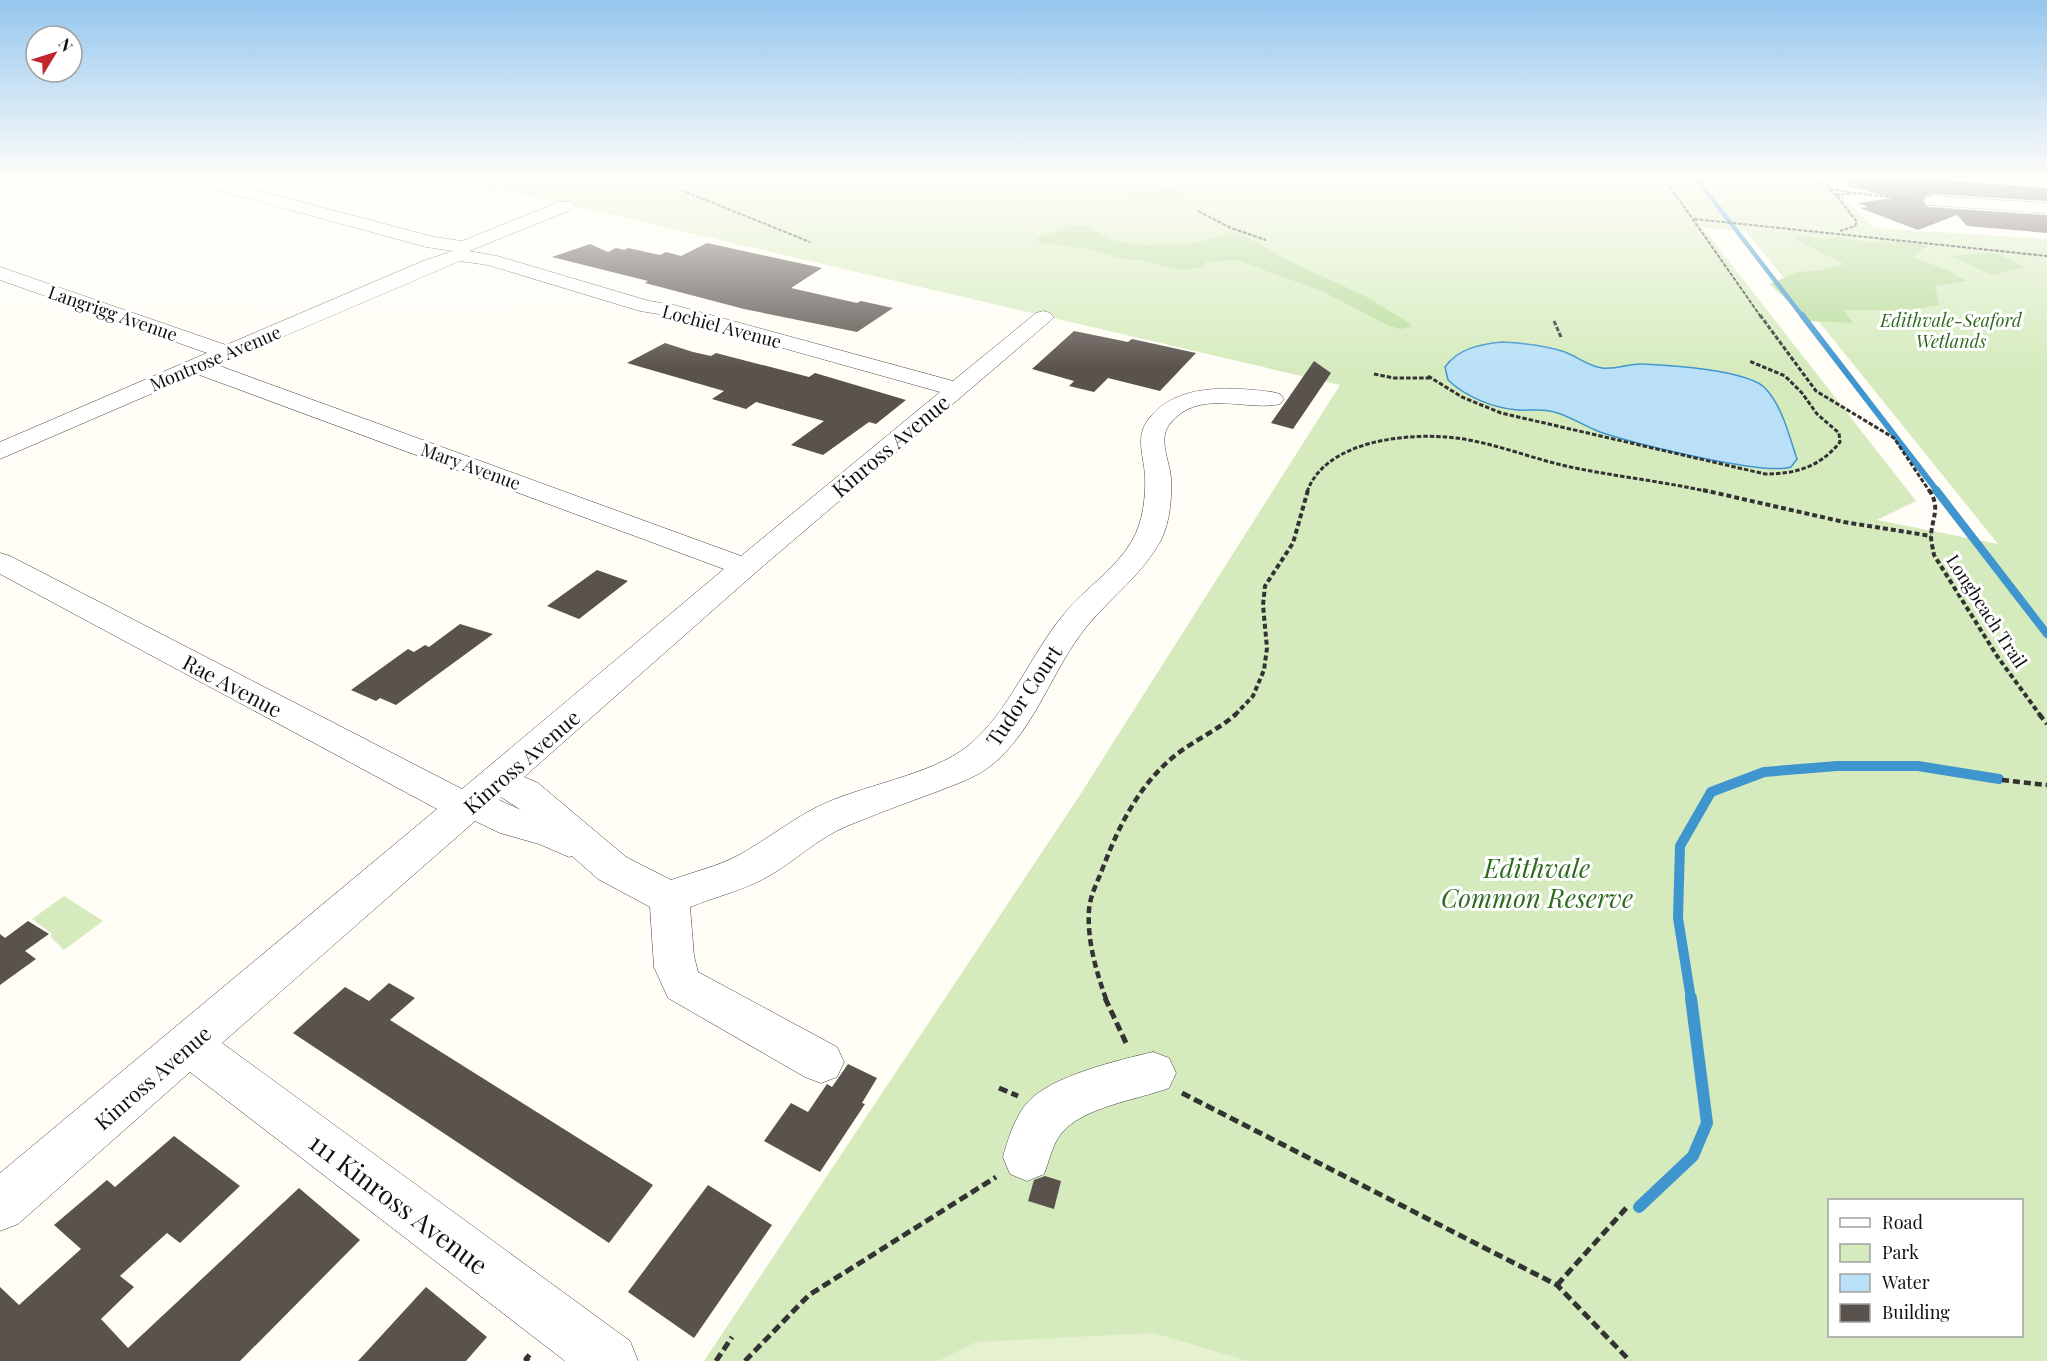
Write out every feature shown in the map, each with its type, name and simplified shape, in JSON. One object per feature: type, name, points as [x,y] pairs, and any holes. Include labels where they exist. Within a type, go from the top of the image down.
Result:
[{"type":"street","name":"Lochiel Avenue","points":[[426,242],[646,307],[667,309],[956,389]]},
{"type":"street","name":"Montrose Avenue","points":[[0,451],[483,242]]},
{"type":"street","name":"Langrigg Avenue","points":[[0,273],[227,353]]},
{"type":"street","name":"Kinross Avenue","points":[[0,1206],[745,567],[1043,317]]},
{"type":"street","name":"Mary Avenue","points":[[197,366],[745,567]]},
{"type":"street","name":"Tudor Court","points":[[669,898],[751,867],[831,817],[940,777],[978,757],[998,738],[1058,642],[1074,621],[1121,573],[1151,531],[1158,476],[1151,440],[1158,422],[1177,406],[1207,398],[1233,395],[1272,399]]},
{"type":"street","name":"Rae Avenue","points":[[0,562],[479,797]]},
{"type":"street","points":[[479,797],[502,818],[553,832],[588,848],[612,868],[669,898],[673,921],[675,974],[683,985],[821,1062]]},
{"type":"street","name":"111 Kinross Avenue","points":[[189,1045],[610,1361]]},
{"type":"street","points":[[1027,1157],[1042,1121],[1053,1110],[1109,1084],[1153,1073]]},
{"type":"path","name":"Longbeach Trail","points":[[1709,242],[1816,391],[1894,438],[1936,500],[1936,518],[1931,536],[1934,555],[1997,656],[2047,724]]},
{"type":"path","points":[[1918,242],[2047,256]]},
{"type":"path","points":[[1554,321],[1561,337]]},
{"type":"path","points":[[1374,374],[1394,378],[1429,377],[1481,406],[1529,421],[1765,474],[1784,475],[1811,468],[1833,451],[1840,442],[1839,433],[1817,414],[1798,388],[1785,376],[1749,361]]},
{"type":"path","points":[[1630,1361],[1557,1285],[1186,1096],[1153,1073],[1130,1051],[1113,1022],[1090,939],[1089,908],[1118,826],[1154,776],[1174,756],[1234,716],[1251,699],[1261,680],[1268,649],[1264,592],[1272,574],[1293,542],[1309,487],[1316,473],[1326,463],[1342,454],[1380,442],[1449,437],[1582,470],[1672,484],[1876,529],[1931,536]]},
{"type":"path","points":[[2002,780],[2047,786]]},
{"type":"path","points":[[745,1361],[809,1295],[1027,1157]]},
{"type":"path","points":[[1557,1285],[1628,1206]]},
{"type":"path","points":[[716,1361],[732,1337]]},
{"type":"green space","name":"Edithvale Common Reserve","points":[[727,242],[1714,242],[1916,501],[1877,520],[1998,544],[1754,242],[2047,242],[2047,1361],[704,1361],[1078,798],[1340,385]]},
{"type":"green space","points":[[1039,242],[1122,242],[1145,245],[1255,242],[1291,262],[1365,296],[1409,323],[1411,327],[1400,329],[1387,325],[1324,292],[1236,260],[1207,262],[1199,268],[1187,270],[1173,269],[1083,248]]},
{"type":"green space","points":[[1800,242],[1901,242],[1929,245],[1912,257],[1947,270],[1967,281],[1935,286],[1939,305],[1907,310],[1843,310],[1853,323],[1809,321],[1770,284],[1798,272],[1817,271],[1844,264]]},
{"type":"green space","points":[[1995,253],[2025,267],[1992,275],[1950,256]]},
{"type":"green space","points":[[64,896],[103,921],[64,950],[50,936],[52,934],[32,919]]},
{"type":"green space","points":[[1154,1333],[1248,1361],[938,1361],[976,1342]]},
{"type":"water","points":[[1502,342],[1557,350],[1602,368],[1638,364],[1689,367],[1744,377],[1766,389],[1772,397],[1785,422],[1797,459],[1791,467],[1776,469],[1727,463],[1668,450],[1600,432],[1550,411],[1509,409],[1490,404],[1463,392],[1448,380],[1445,367],[1457,355],[1479,346]]},
{"type":"building","points":[[707,243],[822,268],[791,288],[857,303],[861,301],[893,308],[857,332],[744,309],[645,283],[648,281],[552,257],[590,244],[608,252],[616,248],[624,250],[628,248],[660,255],[666,252],[681,256]]},
{"type":"building","points":[[1074,331],[1128,342],[1132,339],[1196,353],[1160,391],[1108,378],[1094,392],[1069,386],[1074,381],[1032,369]]},
{"type":"building","points":[[665,343],[693,352],[711,356],[716,353],[809,377],[815,373],[906,400],[876,424],[869,422],[823,455],[791,445],[824,421],[756,402],[746,409],[712,399],[724,391],[627,363]]},
{"type":"building","points":[[1314,361],[1331,373],[1293,429],[1271,423]]},
{"type":"building","points":[[597,570],[628,581],[579,619],[547,606]]},
{"type":"building","points":[[460,624],[493,634],[396,705],[380,698],[376,701],[351,690],[408,649],[414,652],[425,645],[429,647]]},
{"type":"building","points":[[28,921],[49,934],[25,951],[36,959],[0,985],[0,934],[5,938]]},
{"type":"building","points":[[389,983],[415,998],[390,1020],[653,1185],[609,1243],[293,1033],[345,987],[369,1001]]},
{"type":"building","points":[[848,1064],[877,1078],[862,1103],[865,1104],[820,1172],[764,1141],[791,1103],[808,1112],[827,1084],[832,1087]]},
{"type":"building","points":[[174,1136],[240,1186],[180,1243],[167,1233],[120,1276],[134,1287],[101,1319],[128,1348],[299,1188],[360,1240],[240,1361],[0,1361],[0,1287],[19,1305],[81,1249],[54,1225],[107,1180],[115,1187]]},
{"type":"building","points":[[1045,1176],[1061,1181],[1054,1209],[1028,1201],[1034,1180]]},
{"type":"building","points":[[708,1185],[772,1225],[694,1338],[628,1292]]},
{"type":"building","points":[[426,1287],[487,1337],[466,1361],[358,1361]]},
{"type":"waterway","points":[[1745,242],[1803,317]]},
{"type":"waterway","points":[[1802,315],[1938,492]]},
{"type":"waterway","points":[[1936,490],[2047,634]]},
{"type":"waterway","points":[[1691,999],[1678,918],[1680,846],[1711,792],[1764,772],[1837,766],[1918,766],[1999,779]]},
{"type":"waterway","points":[[1639,1207],[1693,1156],[1707,1123],[1691,998]]},
{"type":"park label","name":"Edithvale-Seaford Wetlands","points":[[1951,330]]}]
